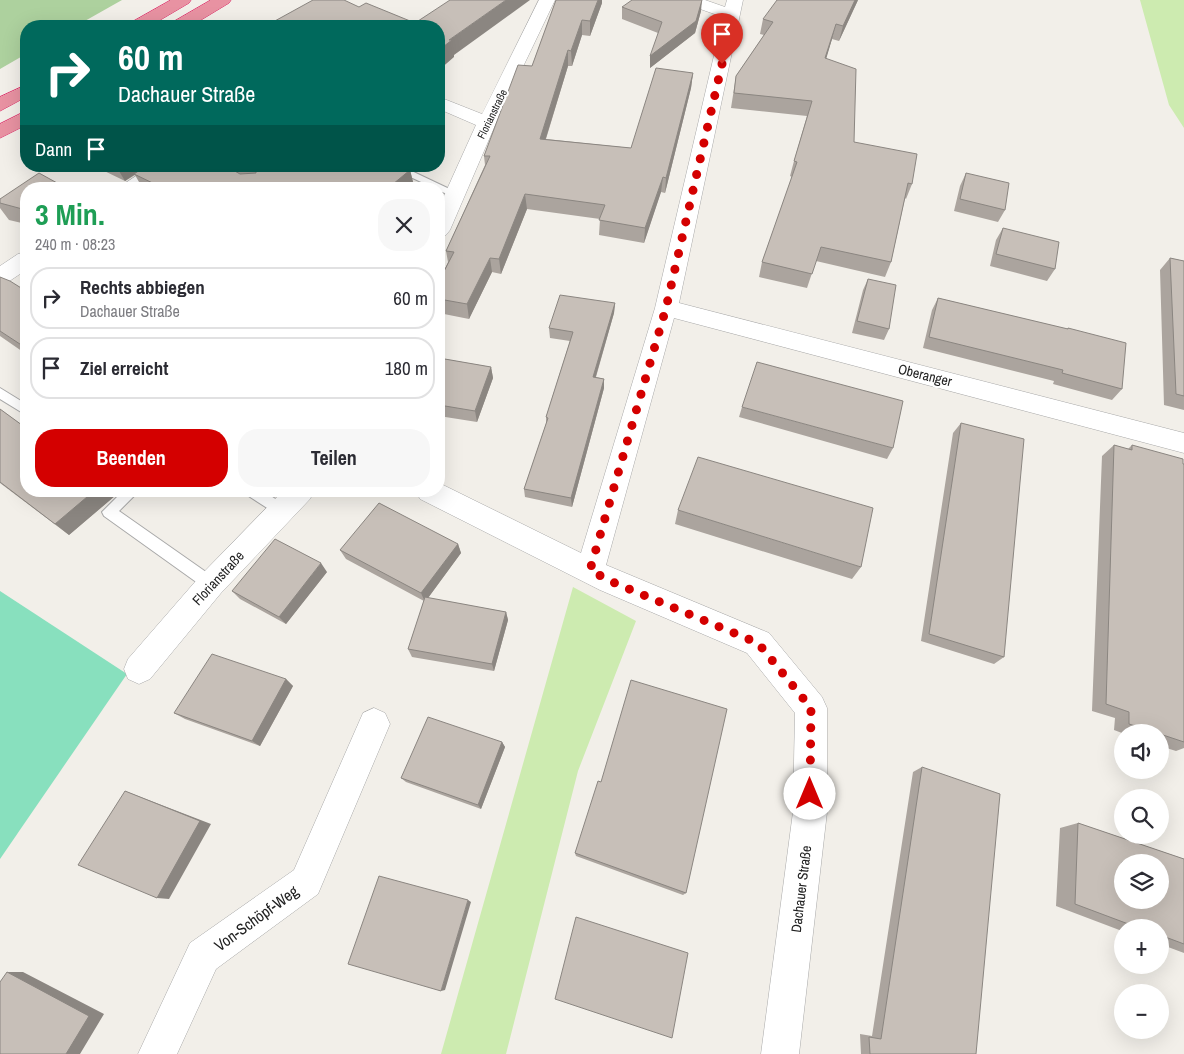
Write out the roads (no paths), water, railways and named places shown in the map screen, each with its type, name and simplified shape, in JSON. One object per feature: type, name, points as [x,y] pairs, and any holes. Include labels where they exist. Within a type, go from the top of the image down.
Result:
[{"type":"highway","points":[[148,20],[183,0]]},
{"type":"highway","points":[[189,20],[223,0]]},
{"type":"highway","points":[[0,105],[20,93]]},
{"type":"highway","points":[[0,132],[20,120]]},
{"type":"street","name":"Florianstraße","points":[[445,216],[487,123],[548,0]]},
{"type":"street","points":[[441,497],[590,570],[666,308],[734,8],[689,0]]},
{"type":"street","points":[[445,105],[487,123]]},
{"type":"street","points":[[141,182],[156,172]]},
{"type":"street","name":"Oberanger","points":[[666,308],[1184,443]]},
{"type":"street","name":"Florianstraße","points":[[139,669],[211,584],[292,501]]},
{"type":"street","name":"Dachauer Straße","points":[[590,570],[610,581],[758,643],[811,708],[810,812],[780,1054]]},
{"type":"street","name":"Von-Schöpf-Weg","points":[[157,1054],[203,956],[306,882],[374,724]]},
{"type":"lane","points":[[406,172],[428,182]]},
{"type":"lane","points":[[445,190],[455,194]]},
{"type":"lane","points":[[0,393],[20,406]]},
{"type":"lane","points":[[126,497],[110,512],[211,584]]},
{"type":"lane","points":[[276,497],[292,501]]}]
